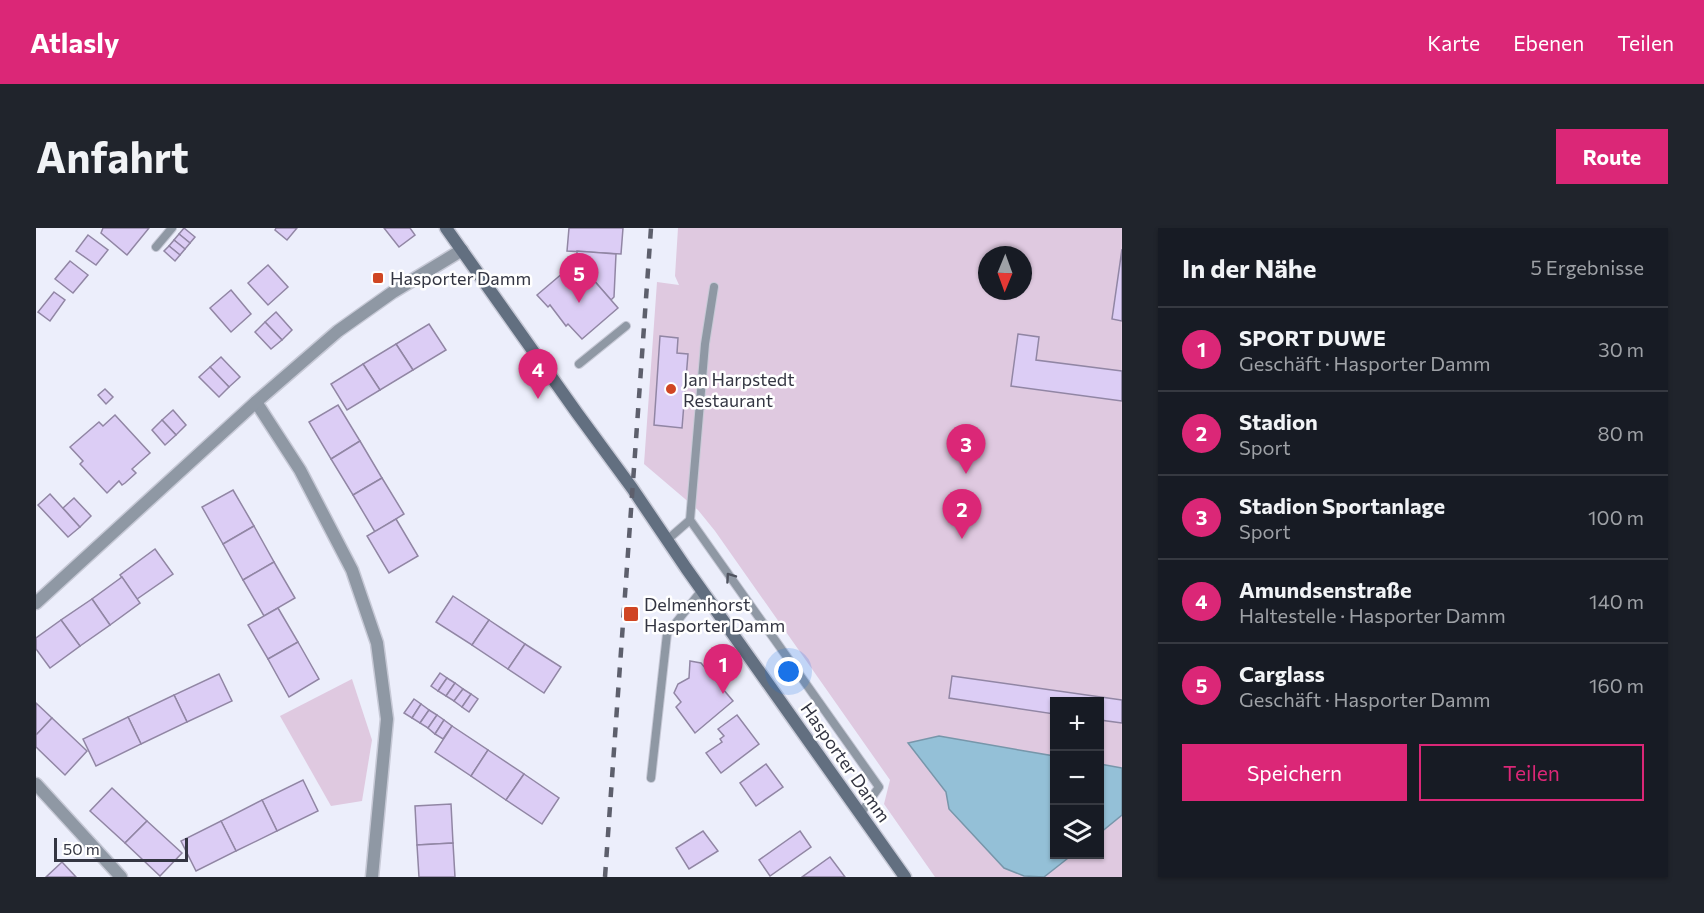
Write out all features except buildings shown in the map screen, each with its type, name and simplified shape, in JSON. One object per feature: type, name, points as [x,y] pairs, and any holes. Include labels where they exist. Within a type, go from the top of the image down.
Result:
[{"type":"main road","name":"Hasporter Damm","points":[[446,228],[905,877]]},
{"type":"street","points":[[36,603],[256,402],[338,331],[393,292],[462,250]]},
{"type":"street","points":[[256,402],[300,470],[352,570],[377,643],[387,719],[372,877]]},
{"type":"street","points":[[36,784],[121,877]]},
{"type":"lane","points":[[156,247],[172,228]]},
{"type":"lane","points":[[714,287],[705,344],[690,520],[879,787],[861,813]]},
{"type":"lane","points":[[579,364],[626,326]]},
{"type":"lane","points":[[667,540],[690,520]]},
{"type":"lane","points":[[651,778],[667,634],[702,590]]},
{"type":"shaded area","points":[[678,228],[1122,228],[1122,768],[1104,765],[1104,697],[1050,697],[1050,755],[939,736],[908,743],[946,792],[949,809],[1004,868],[1024,876],[1039,877],[935,877],[884,804],[890,780],[715,531],[698,510],[644,464],[657,282],[679,285],[675,276]]},
{"type":"shaded area","points":[[352,679],[372,740],[362,801],[331,806],[280,716]]},
{"type":"shaded area","points":[[1122,815],[1122,877],[1044,877],[1067,859],[1104,859],[1104,830]]},
{"type":"water","points":[[939,736],[1050,755],[1050,859],[1067,859],[1044,877],[1024,876],[1004,868],[949,809],[946,792],[908,743]]},
{"type":"water","points":[[1104,765],[1122,768],[1122,815],[1104,830]]},
{"type":"railway","points":[[605,877],[651,228]]},
{"type":"place","name":"Hasporter Damm","points":[[378,278]]},
{"type":"place","name":"Carglass","points":[[579,303]]},
{"type":"place","name":"Jan Harpstedt Restaurant","points":[[671,389]]},
{"type":"place","name":"Amundsenstraße","points":[[538,399]]},
{"type":"place","name":"Stadion Sportanlage","points":[[966,474]]},
{"type":"place","name":"Stadion","points":[[962,539]]},
{"type":"place","name":"Delmenhorst Hasporter Damm","points":[[631,614]]},
{"type":"place","name":"SPORT DUWE","points":[[723,694]]}]
